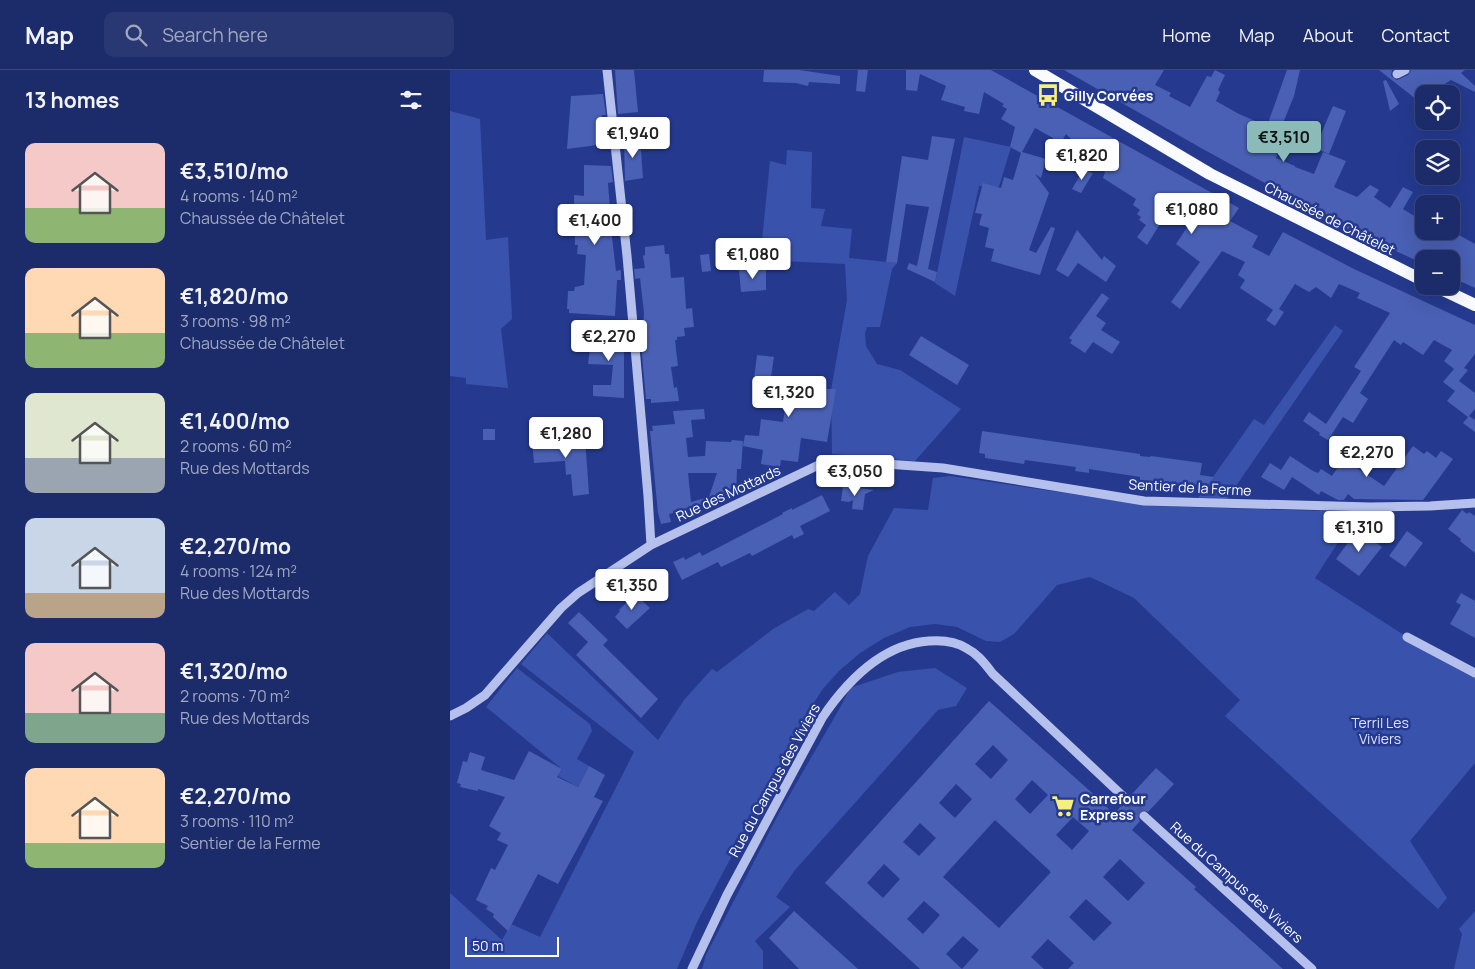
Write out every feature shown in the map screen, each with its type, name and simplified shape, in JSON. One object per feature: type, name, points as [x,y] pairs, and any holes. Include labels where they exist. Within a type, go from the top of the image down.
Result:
[{"type":"main road","name":"Chaussée de Châtelet","points":[[1035,70],[1210,174],[1415,276]]},
{"type":"main road","points":[[1454,295],[1475,305]]},
{"type":"street","points":[[608,70],[631,305],[651,545]]},
{"type":"street","name":"Rue des Mottards","points":[[450,716],[485,695],[561,608],[578,593],[651,545],[829,460],[906,466]]},
{"type":"street","name":"Sentier de la Ferme","points":[[906,466],[943,468],[1144,501],[1370,507],[1475,503]]},
{"type":"street","points":[[1407,637],[1475,673]]},
{"type":"street","name":"Rue du Campus des Viviers","points":[[692,969],[705,937],[727,894],[822,718],[833,702],[862,671],[880,657],[898,647],[942,640],[966,647],[978,656],[993,674],[1127,800]]},
{"type":"street","name":"Rue du Campus des Viviers","points":[[1144,816],[1312,969]]},
{"type":"green space","points":[[450,111],[480,119],[486,240],[508,237],[512,319],[501,329],[508,388],[466,384],[466,378],[450,376]]},
{"type":"green space","points":[[964,137],[1011,147],[999,187],[979,186],[955,296],[935,283]]},
{"type":"green space","points":[[787,150],[812,152],[811,208],[825,209],[821,226],[852,229],[849,258],[897,263],[892,269],[880,327],[867,327],[865,334],[866,346],[877,364],[900,370],[961,409],[915,461],[832,454],[831,390],[847,300],[845,264],[760,260],[770,161],[786,165]]},
{"type":"green space","points":[[1335,325],[1343,331],[1227,499],[1198,498],[1254,419],[1264,425]]},
{"type":"green space","name":"Terril Les Viviers","points":[[950,476],[1153,506],[1358,512],[1315,578],[1407,637],[1475,675],[1475,763],[1410,841],[1447,898],[1438,909],[1225,716],[1240,700],[1134,598],[1090,577],[1057,585],[1014,634],[1000,642],[986,641],[957,627],[935,624],[910,627],[884,638],[860,653],[839,671],[822,690],[802,722],[697,922],[677,969],[450,969],[450,893],[502,940],[511,924],[540,937],[634,752],[521,664],[547,633],[658,740],[684,700],[712,669],[717,672],[773,629],[808,609],[814,611],[835,592],[849,605],[860,594],[868,556],[894,508],[928,510],[933,478]]},
{"type":"green space","points":[[517,668],[590,724],[592,731],[577,759],[589,766],[578,787],[558,776],[562,769],[486,707]]},
{"type":"green space","points":[[935,668],[967,688],[956,706],[938,710],[795,870],[776,897],[790,907],[755,941],[763,951],[763,969],[702,969],[706,955],[778,815],[850,688],[898,672]]},
{"type":"green space","points":[[1475,911],[1475,969],[1454,969],[1462,934],[1459,929]]},
{"type":"building","points":[[615,70],[634,70],[638,112],[618,114]]},
{"type":"building","points":[[764,70],[799,70],[840,76],[840,84],[809,82],[808,86],[796,83],[763,82]]},
{"type":"building","points":[[858,70],[868,70],[865,92],[856,91]]},
{"type":"building","points":[[906,70],[991,70],[1239,208],[1230,221],[1258,236],[1252,247],[1269,256],[1283,232],[1354,269],[1475,325],[1475,354],[1464,368],[1468,370],[1459,381],[1475,393],[1475,409],[1469,416],[1475,420],[1475,432],[1463,423],[1468,417],[1447,401],[1455,391],[1443,382],[1454,369],[1444,361],[1452,350],[1434,340],[1423,355],[1403,342],[1401,345],[1394,340],[1360,393],[1368,399],[1353,423],[1343,417],[1328,440],[1319,435],[1320,433],[1303,421],[1309,412],[1326,424],[1361,371],[1354,367],[1390,313],[1357,298],[1360,293],[1339,284],[1331,298],[1316,287],[1309,292],[1295,284],[1279,309],[1284,312],[1275,326],[1266,320],[1273,310],[1240,288],[1245,280],[1238,275],[1245,262],[1222,251],[1180,309],[1171,302],[1200,262],[1176,244],[1188,226],[1184,223],[1187,219],[1171,206],[1147,245],[1137,237],[1146,225],[1139,220],[1141,217],[1137,214],[1140,210],[1133,205],[1136,199],[1103,178],[1105,172],[1087,162],[1089,159],[1083,157],[1085,154],[1082,152],[1085,147],[1066,134],[1059,146],[1052,143],[1053,138],[1035,128],[1022,152],[1046,159],[1041,178],[1035,174],[1049,193],[1029,250],[1036,253],[1051,227],[1055,228],[1040,275],[991,261],[994,249],[985,247],[989,228],[979,225],[982,214],[975,213],[983,183],[1001,188],[1004,177],[1013,180],[1021,153],[1010,147],[1015,127],[1001,119],[1007,109],[1002,106],[1004,104],[984,92],[979,114],[964,111],[965,107],[941,100],[946,86],[920,74],[917,91],[906,90]]},
{"type":"building","points":[[1064,70],[1164,70],[1155,85],[1171,93],[1169,96],[1190,107],[1207,76],[1211,77],[1215,70],[1225,75],[1218,90],[1220,92],[1216,101],[1239,114],[1267,126],[1287,70],[1300,70],[1294,96],[1283,123],[1295,126],[1292,137],[1282,136],[1276,151],[1278,152],[1276,158],[1314,174],[1323,152],[1346,161],[1334,187],[1357,197],[1370,185],[1379,190],[1374,197],[1390,208],[1403,187],[1413,192],[1403,209],[1415,216],[1415,240],[1460,240],[1460,236],[1475,244],[1475,288],[1460,281],[1460,250],[1415,250],[1415,260],[1348,229]]},
{"type":"building","points":[[1379,70],[1392,70],[1391,76],[1397,80],[1408,75],[1411,70],[1465,70],[1461,73],[1475,86],[1475,92],[1451,80],[1443,85],[1415,85],[1415,98]]},
{"type":"building","points":[[1386,80],[1399,104],[1390,111],[1383,81]]},
{"type":"building","points":[[603,94],[606,115],[602,115],[605,144],[567,149],[571,96]]},
{"type":"building","points":[[1333,106],[1346,111],[1329,154],[1315,148]]},
{"type":"building","points":[[932,136],[955,139],[928,269],[937,272],[935,282],[907,269],[909,263],[917,266],[929,207],[906,204],[897,263],[886,262],[902,156],[928,160]]},
{"type":"building","points":[[640,138],[643,178],[625,181],[624,139]]},
{"type":"building","points":[[584,165],[611,166],[613,182],[608,183],[612,237],[616,271],[621,270],[621,280],[617,280],[615,316],[569,313],[569,309],[567,309],[568,291],[574,291],[575,287],[584,285],[586,255],[577,254],[578,245],[575,245],[574,195],[584,196]]},
{"type":"building","points":[[1083,170],[1093,173],[1081,193],[1072,189]]},
{"type":"building","points":[[1077,230],[1102,260],[1104,256],[1116,266],[1106,282],[1078,263],[1068,277],[1056,270]]},
{"type":"building","points":[[664,245],[665,254],[669,254],[671,278],[684,277],[686,309],[692,308],[694,327],[684,328],[685,336],[677,337],[677,340],[675,340],[678,366],[671,367],[674,388],[677,387],[679,401],[651,403],[651,399],[646,399],[640,332],[642,332],[643,328],[644,313],[640,278],[635,279],[634,269],[645,268],[643,256],[645,255],[645,247]]},
{"type":"building","points":[[709,254],[711,271],[702,272],[700,255]]},
{"type":"building","points":[[739,270],[766,270],[766,290],[741,292]]},
{"type":"building","points":[[1102,293],[1109,298],[1096,316],[1106,323],[1101,330],[1120,342],[1112,354],[1093,342],[1085,353],[1070,343],[1072,340],[1069,338]]},
{"type":"building","points":[[592,332],[621,332],[621,338],[624,338],[624,398],[593,396],[593,385],[611,385],[613,365],[588,364]]},
{"type":"building","points":[[921,336],[969,365],[957,385],[909,355]]},
{"type":"building","points":[[757,355],[774,357],[771,377],[802,382],[800,398],[821,400],[824,397],[824,389],[836,389],[827,442],[801,438],[798,462],[781,460],[780,467],[761,464],[763,450],[743,446],[745,435],[759,436],[761,419],[783,422],[787,395],[770,397],[769,389],[753,387]]},
{"type":"building","points":[[704,409],[705,419],[691,420],[693,437],[686,438],[688,457],[705,456],[706,441],[743,441],[741,469],[737,469],[736,494],[692,515],[689,509],[669,514],[671,522],[661,524],[658,513],[650,431],[653,431],[652,426],[675,424],[673,411]],"holes":[[[688,473],[717,473],[709,497],[691,502]]]},
{"type":"building","points":[[483,429],[495,429],[495,440],[483,440]]},
{"type":"building","points":[[982,431],[1140,454],[1140,456],[1202,463],[1200,475],[1214,477],[1205,488],[1199,485],[1180,482],[1179,486],[1140,480],[1140,477],[1089,469],[1089,473],[1075,471],[1076,467],[1025,460],[1024,464],[985,458],[985,454],[979,453]]},
{"type":"building","points":[[585,437],[589,494],[573,496],[571,474],[566,475],[565,461],[534,463],[532,441]]},
{"type":"building","points":[[1413,446],[1424,454],[1427,451],[1436,458],[1441,451],[1453,459],[1423,500],[1354,499],[1348,494],[1344,500],[1338,500],[1321,491],[1319,495],[1292,477],[1284,490],[1261,477],[1270,463],[1281,470],[1290,456],[1313,471],[1318,473],[1321,469],[1332,476],[1347,453],[1358,461],[1354,466],[1384,486]]},
{"type":"building","points":[[843,486],[874,490],[865,494],[863,510],[852,509],[853,500],[849,502],[841,501]]},
{"type":"building","points":[[822,495],[830,511],[800,526],[804,534],[794,539],[792,535],[752,556],[750,553],[721,567],[718,562],[682,580],[673,562],[684,557],[685,560],[700,552],[702,556],[782,513]]},
{"type":"building","points":[[1462,510],[1467,514],[1469,512],[1475,516],[1475,553],[1448,529]]},
{"type":"building","points":[[1358,529],[1382,547],[1359,576],[1336,559]]},
{"type":"building","points":[[1407,531],[1423,543],[1405,567],[1389,556]]},
{"type":"building","points":[[1461,593],[1475,601],[1475,638],[1450,624],[1461,605],[1456,602]]},
{"type":"building","points":[[635,594],[650,608],[627,629],[615,617],[619,610]]},
{"type":"building","points":[[579,612],[608,640],[603,645],[658,699],[641,718],[576,655],[588,642],[568,623]]},
{"type":"building","points":[[989,701],[1114,814],[1123,804],[1128,806],[1132,804],[1133,799],[1131,795],[1156,768],[1174,784],[1148,812],[1143,810],[1139,812],[1138,817],[1140,821],[1132,830],[1283,969],[1068,969],[1074,963],[1048,939],[1031,957],[1044,969],[962,969],[920,969],[825,883]],"holes":[[[993,745],[1008,760],[991,779],[975,764]],[[1032,780],[1048,795],[1030,814],[1015,799]],[[956,784],[972,799],[955,818],[939,803]],[[1073,817],[1089,831],[1072,850],[1056,835]],[[995,820],[1051,872],[999,928],[943,877]],[[920,823],[936,838],[919,856],[903,842]],[[1120,859],[1145,883],[1128,901],[1103,877]],[[884,864],[900,879],[883,898],[867,883]],[[1086,899],[1112,923],[1094,941],[1069,917]],[[924,901],[940,915],[923,934],[907,919]],[[963,936],[979,950],[962,969],[946,954]]]},
{"type":"building","points":[[529,751],[562,769],[557,777],[578,787],[589,766],[605,775],[594,797],[603,801],[558,884],[538,874],[508,931],[493,917],[494,914],[486,909],[488,906],[476,900],[491,868],[495,870],[508,845],[497,840],[501,833],[489,826],[505,797],[478,789],[478,791],[460,787],[461,784],[457,783],[463,761],[467,762],[470,752],[485,757],[481,770],[514,780]]},
{"type":"building","points":[[794,911],[858,969],[799,969],[769,938]]},
{"type":"tunnel","points":[[1127,800],[1144,816]]},
{"type":"place","name":"Gilly Corvées","points":[[1048,95]]},
{"type":"place","name":"Carrefour Express","points":[[1063,806]]}]
